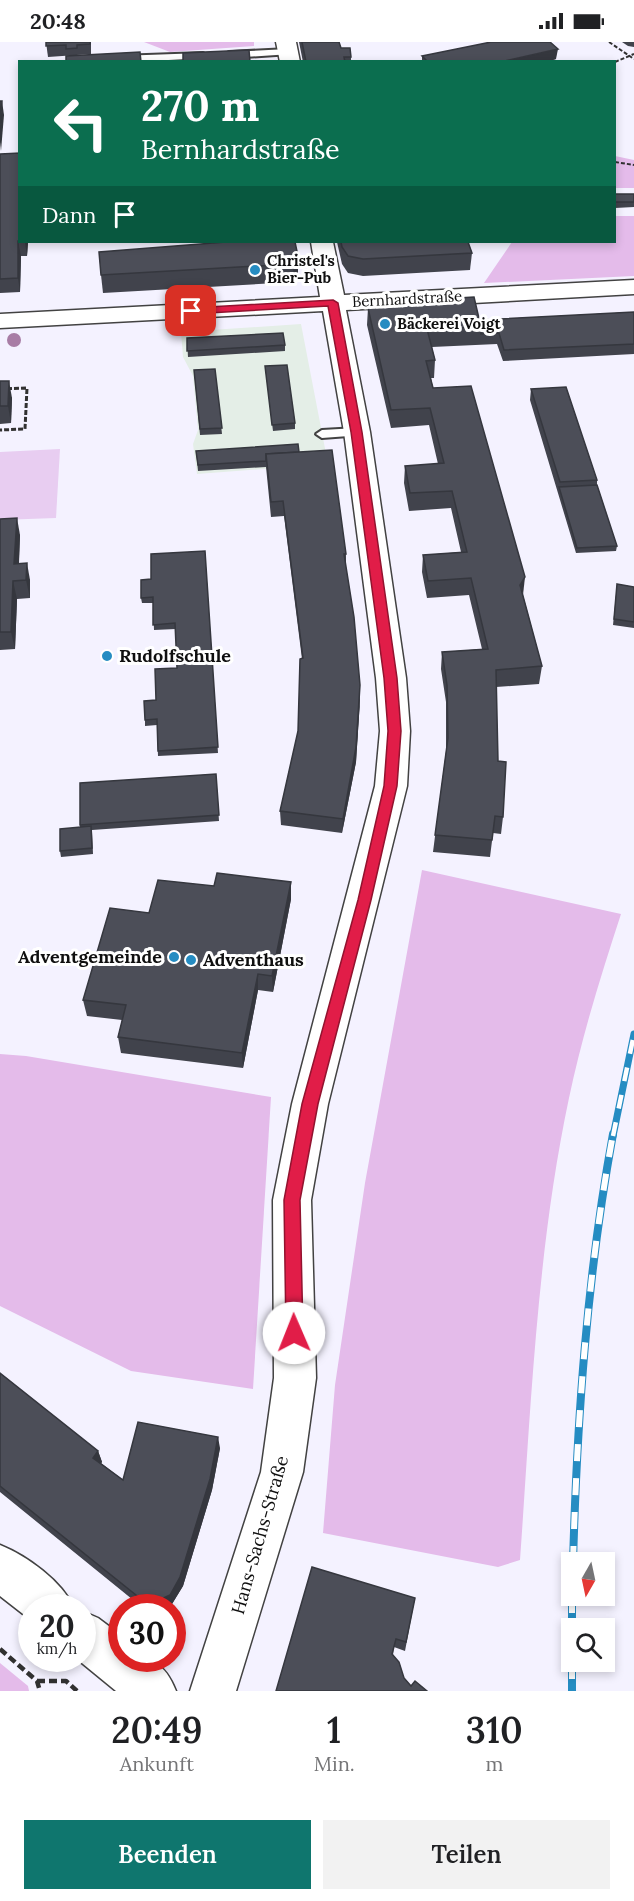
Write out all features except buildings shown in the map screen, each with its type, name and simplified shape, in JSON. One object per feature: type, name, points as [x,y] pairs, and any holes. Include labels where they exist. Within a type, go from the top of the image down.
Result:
[{"type":"street","name":"Hans-Sachs-Straße","points":[[213,1691],[282,1473],[295,1378],[292,1200],[310,1104],[364,900],[391,786],[395,731],[391,678],[357,432],[322,243]]},
{"type":"street","name":"Bernhardstraße","points":[[0,321],[634,287]]},
{"type":"street","points":[[0,1567],[34,1594]]},
{"type":"street","points":[[96,1645],[153,1691]]},
{"type":"lane","points":[[222,55],[288,52]]},
{"type":"lane","points":[[107,60],[211,56]]},
{"type":"lane","points":[[322,434],[357,432]]},
{"type":"path","points":[[609,42],[634,58]]},
{"type":"path","points":[[616,62],[634,54]]},
{"type":"path","points":[[616,162],[634,165]]},
{"type":"path","points":[[0,389],[27,388],[25,429],[0,430]]},
{"type":"path","points":[[0,1649],[37,1681],[40,1691]]},
{"type":"path","points":[[37,1681],[66,1681],[77,1691]]},
{"type":"shaded area","points":[[144,42],[254,42],[254,46],[170,52]]},
{"type":"shaded area","points":[[616,156],[634,160],[634,188],[616,188]]},
{"type":"shaded area","points":[[616,216],[634,216],[634,276],[484,283],[511,243],[616,243]]},
{"type":"shaded area","points":[[301,324],[328,464],[197,474],[193,444],[198,430],[193,376],[183,357],[181,332]]},
{"type":"shaded area","points":[[60,449],[56,518],[0,520],[0,452]]},
{"type":"shaded area","points":[[422,870],[621,914],[580,1052],[569,1098],[549,1212],[532,1386],[520,1560],[498,1567],[323,1533],[335,1385],[365,1183]]},
{"type":"shaded area","points":[[0,1054],[26,1056],[271,1097],[253,1389],[131,1371],[0,1306]]},
{"type":"shaded area","points":[[0,1663],[28,1686],[29,1691],[0,1691]]},
{"type":"railway","points":[[613,1136],[634,1034]]},
{"type":"railway","points":[[573,1552],[577,1455],[590,1294],[613,1134]]},
{"type":"railway","points":[[572,1606],[572,1618]]},
{"type":"railway","points":[[572,1672],[572,1691]]},
{"type":"place","name":"Christel's Bier-Pub","points":[[255,270]]},
{"type":"place","name":"Bäckerei Voigt","points":[[385,324]]},
{"type":"place","name":"Rudolfschule","points":[[107,656]]},
{"type":"place","name":"Adventgemeinde","points":[[174,957]]},
{"type":"place","name":"Adventhaus","points":[[191,960]]},
{"type":"route","points":[[191,311],[333,303],[357,432],[391,678],[395,731],[391,786],[364,900],[310,1104],[292,1200],[294,1333]]}]
